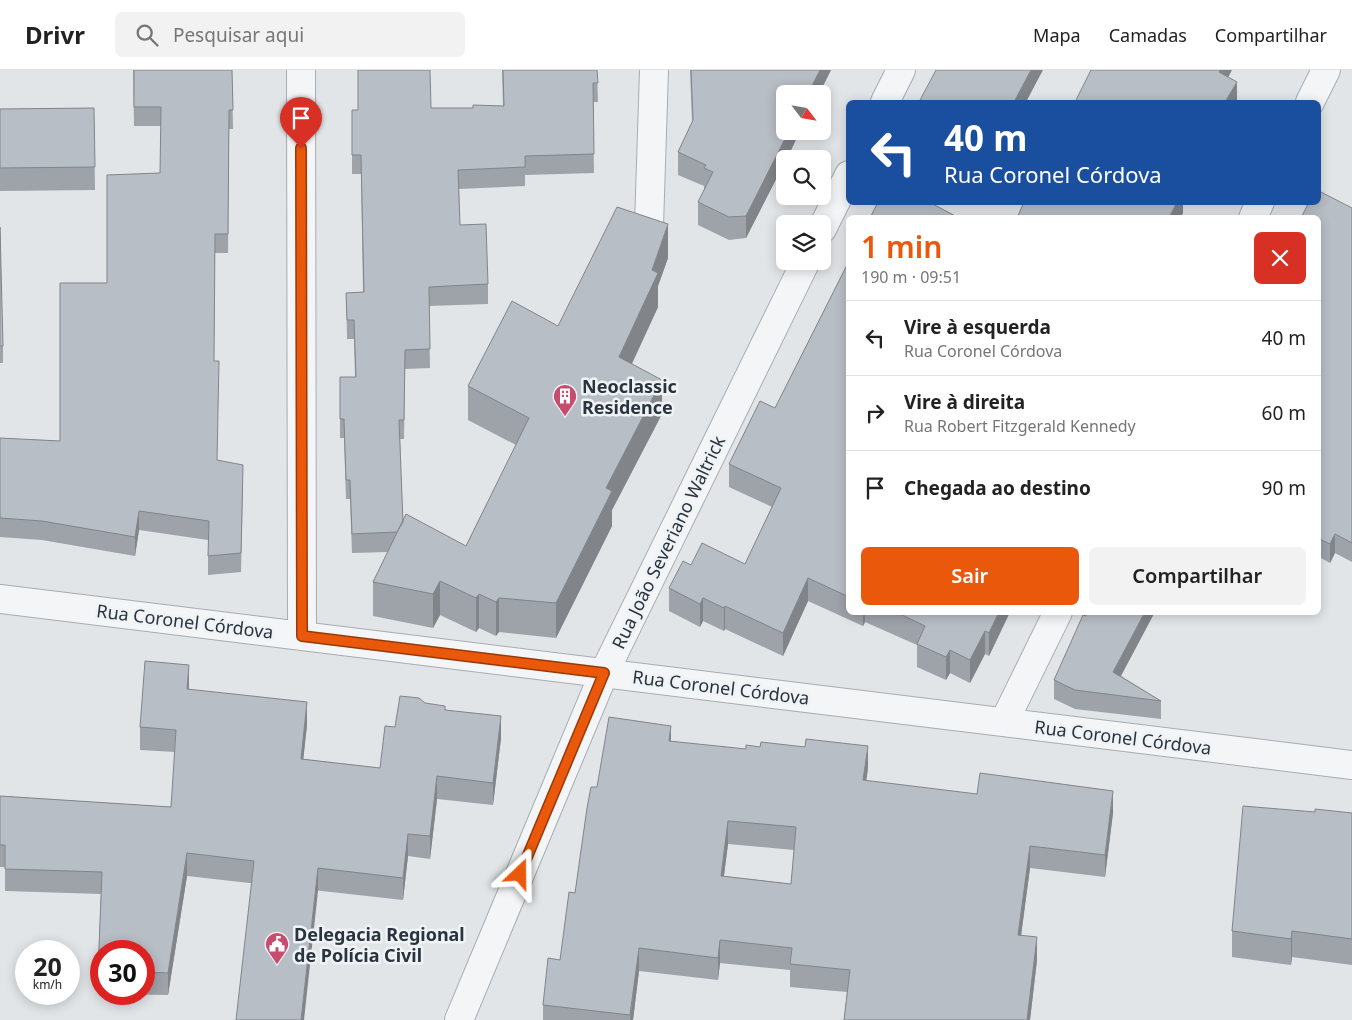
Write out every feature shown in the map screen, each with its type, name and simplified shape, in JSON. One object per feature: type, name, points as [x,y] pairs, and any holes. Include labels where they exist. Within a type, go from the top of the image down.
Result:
[{"type":"street","points":[[301,70],[302,636]]},
{"type":"street","points":[[649,226],[654,70]]},
{"type":"street","points":[[886,100],[901,70]]},
{"type":"street","points":[[1311,100],[1326,70]]},
{"type":"street","points":[[829,215],[846,181]]},
{"type":"street","name":"Rua João Severiano Waltrick","points":[[459,1020],[604,673],[802,270]]},
{"type":"street","name":"Rua Coronel Córdova","points":[[0,599],[1352,765]]},
{"type":"street","points":[[1004,722],[1057,615]]},
{"type":"building","points":[[134,70],[232,70],[233,110],[229,110],[228,234],[215,234],[214,361],[219,361],[217,460],[243,465],[241,553],[208,556],[209,521],[139,511],[135,537],[42,521],[0,518],[0,438],[60,441],[60,283],[107,283],[107,175],[160,173],[161,107],[134,107]]},
{"type":"building","points":[[358,70],[430,70],[431,108],[473,108],[473,105],[504,106],[503,70],[597,70],[598,83],[593,83],[594,154],[525,156],[525,167],[458,170],[460,225],[486,224],[488,284],[429,287],[430,349],[405,350],[404,420],[399,420],[403,522],[397,532],[352,534],[350,480],[346,480],[344,419],[340,419],[340,377],[356,377],[354,320],[347,320],[346,293],[364,292],[361,155],[352,155],[352,110],[358,110]]},
{"type":"building","points":[[691,70],[820,70],[812,85],[776,85],[776,140],[784,140],[779,150],[776,150],[776,157],[746,216],[729,217],[698,202],[713,172],[704,168],[706,165],[678,152],[693,120]]},
{"type":"building","points":[[936,70],[1031,70],[1015,100],[920,100]]},
{"type":"building","points":[[1091,70],[1220,70],[1219,72],[1237,82],[1226,100],[1076,100]]},
{"type":"building","points":[[94,108],[95,167],[0,168],[0,109]]},
{"type":"building","points":[[1321,192],[1352,208],[1352,543],[1335,534],[1330,544],[1321,540],[1321,215],[1302,215],[1308,205],[1321,205]]},
{"type":"building","points":[[876,205],[935,205],[953,215],[872,215]]},
{"type":"building","points":[[1023,205],[1176,205],[1170,215],[1018,215]]},
{"type":"building","points":[[617,207],[668,224],[652,270],[658,273],[619,357],[662,380],[606,488],[612,491],[556,603],[499,598],[496,602],[479,594],[476,598],[440,581],[433,594],[373,582],[406,514],[466,546],[529,418],[468,386],[512,301],[558,326]]},
{"type":"building","points":[[0,227],[3,346],[0,346]]},
{"type":"building","points":[[846,267],[846,596],[808,578],[783,633],[725,606],[724,608],[703,598],[700,604],[669,588],[683,561],[691,565],[702,543],[745,564],[781,488],[729,464],[760,401],[775,408]]},
{"type":"building","points":[[902,615],[998,615],[989,633],[985,631],[970,660],[950,650],[946,657],[917,644],[925,626]]},
{"type":"building","points":[[1083,615],[1143,615],[1113,672],[1161,701],[1075,690],[1054,680]]},
{"type":"building","points":[[145,661],[189,665],[187,689],[307,702],[301,759],[380,768],[385,726],[395,727],[400,696],[419,698],[425,703],[445,706],[445,710],[501,716],[493,783],[437,776],[430,836],[408,834],[403,878],[318,868],[301,1020],[236,1020],[254,861],[187,853],[168,973],[155,972],[155,940],[99,940],[102,872],[5,869],[5,845],[0,845],[0,796],[171,807],[176,730],[140,727]]},
{"type":"building","points":[[609,717],[671,726],[669,741],[746,749],[746,745],[760,747],[761,742],[805,747],[806,739],[868,746],[863,780],[977,794],[980,773],[1113,791],[1105,855],[1030,846],[1018,935],[1037,937],[1027,1020],[844,1020],[850,970],[790,964],[792,948],[720,940],[718,958],[639,948],[630,1015],[543,1005],[548,958],[560,960],[569,892],[575,893],[591,787],[597,787]],"holes":[[[728,821],[796,827],[791,884],[721,876]]]},
{"type":"building","points":[[1243,806],[1315,812],[1315,809],[1352,813],[1352,939],[1292,931],[1291,939],[1232,931]]},
{"type":"place","name":"Neoclassic Residence","points":[[565,417]]},
{"type":"place","name":"Delegacia Regional de Polícia Civil","points":[[277,965]]},
{"type":"route","points":[[301,148],[302,636],[604,673],[520,874]]}]
